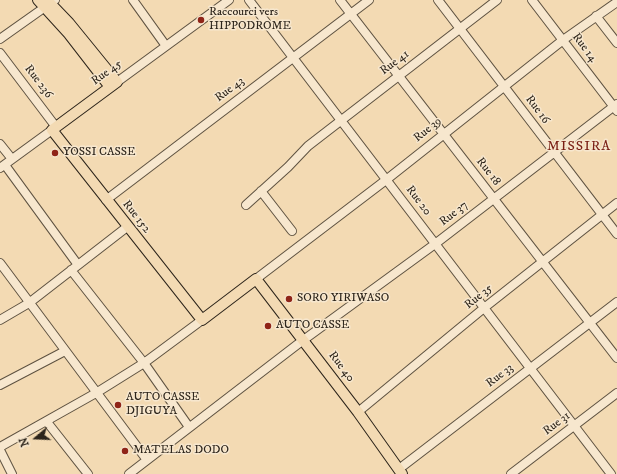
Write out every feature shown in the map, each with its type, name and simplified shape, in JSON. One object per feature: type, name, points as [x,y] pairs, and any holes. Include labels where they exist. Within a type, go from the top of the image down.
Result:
[{"type":"main road","points":[[47,2],[69,22],[114,85]]},
{"type":"main road","name":"Rue 45","points":[[54,128],[114,85]]},
{"type":"main road","name":"Rue 152","points":[[54,128],[126,227],[202,320]]},
{"type":"main road","points":[[202,320],[253,281]]},
{"type":"main road","name":"Rue 40","points":[[253,281],[358,412],[398,472]]},
{"type":"main road","name":"Rue 40","points":[[301,342],[354,416],[398,472]]},
{"type":"street","points":[[133,0],[166,46]]},
{"type":"street","name":"Rue 20","points":[[249,0],[611,474]]},
{"type":"street","name":"Rue 18","points":[[340,0],[617,358]]},
{"type":"street","name":"Rue 43","points":[[106,200],[369,0]]},
{"type":"street","name":"Rue 16","points":[[438,0],[617,234]]},
{"type":"street","name":"Rue 41","points":[[246,205],[288,167],[308,146],[497,0]]},
{"type":"street","name":"Rue 14","points":[[532,0],[616,107]]},
{"type":"street","name":"Rue 45","points":[[114,85],[227,1]]},
{"type":"street","points":[[0,40],[47,2]]},
{"type":"street","name":"Rue 39","points":[[253,281],[386,180],[443,133],[563,40],[617,2]]},
{"type":"street","points":[[596,16],[617,43]]},
{"type":"street","name":"Rue 236","points":[[0,53],[54,128]]},
{"type":"street","name":"Rue 37","points":[[129,474],[301,342],[435,244],[554,152],[616,107]]},
{"type":"street","name":"Rue 45","points":[[2,166],[54,128]]},
{"type":"street","points":[[0,144],[12,159]]},
{"type":"street","points":[[2,166],[190,427]]},
{"type":"street","points":[[261,191],[292,231]]},
{"type":"street","name":"Rue 35","points":[[358,412],[542,261],[617,203]]},
{"type":"street","points":[[0,320],[30,303],[126,227]]},
{"type":"street","points":[[0,264],[147,460]]},
{"type":"street","name":"Rue 33","points":[[398,472],[530,368],[617,302]]},
{"type":"street","points":[[12,474],[0,449],[144,363],[202,320]]},
{"type":"street","points":[[0,385],[65,351]]},
{"type":"street","name":"Rue 31","points":[[511,474],[617,393]]},
{"type":"street","points":[[47,422],[88,474]]},
{"type":"place","name":"Raccourci vers HIPPODROME","points":[[201,20]]},
{"type":"place","name":"YOSSI CASSE","points":[[55,153]]},
{"type":"place","name":"SORO YIRIWASO","points":[[289,299]]},
{"type":"place","name":"AUTO CASSE","points":[[268,326]]},
{"type":"place","name":"AUTO CASSE DJIGUYA","points":[[118,405]]},
{"type":"place","name":"MATELAS DODO","points":[[125,451]]},
{"type":"district","name":"MISSIRA","points":[[579,147]]}]
